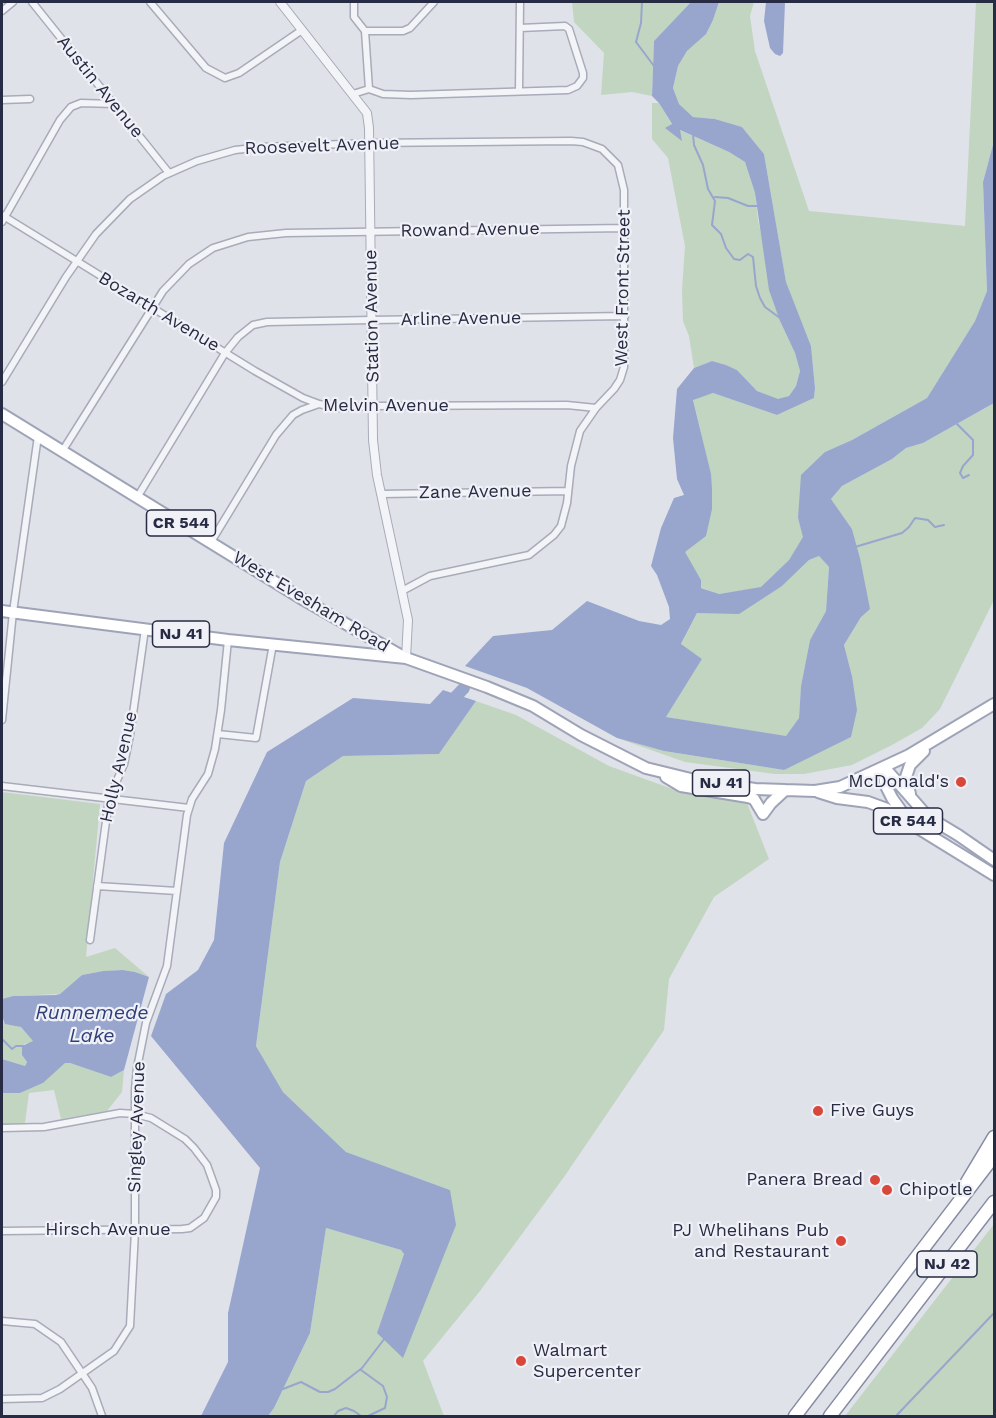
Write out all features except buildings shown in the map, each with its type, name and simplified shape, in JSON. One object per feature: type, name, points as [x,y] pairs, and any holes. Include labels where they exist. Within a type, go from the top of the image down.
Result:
[{"type":"highway","points":[[959,1202],[969,1176],[994,1137]]},
{"type":"highway","name":"NJ 42","points":[[795,1416],[994,1156]]},
{"type":"highway","name":"NJ 42","points":[[830,1416],[994,1203]]},
{"type":"main road","name":"West Evesham Road","points":[[2,414],[304,600],[406,658]]},
{"type":"main road","name":"NJ 41","points":[[2,611],[228,640],[406,658],[532,706],[581,735],[646,768],[657,772],[755,789],[815,791],[840,786],[885,768],[994,704]]},
{"type":"main road","points":[[361,632],[368,645],[362,654]]},
{"type":"main road","points":[[912,800],[906,777],[910,765],[934,741]]},
{"type":"main road","points":[[885,768],[885,784],[892,798],[900,811],[914,825]]},
{"type":"main road","name":"CR 544","points":[[885,768],[928,817],[994,860]]},
{"type":"main road","points":[[657,772],[681,786],[754,799],[763,814],[785,790]]},
{"type":"main road","name":"CR 544","points":[[815,791],[837,798],[868,802],[887,809],[994,875]]},
{"type":"street","points":[[2,10],[13,2]]},
{"type":"street","name":"Austin Avenue","points":[[32,2],[169,173]]},
{"type":"street","points":[[150,2],[206,68],[225,78],[239,73],[302,30]]},
{"type":"street","name":"Station Avenue","points":[[280,2],[367,113],[370,143],[373,440],[381,494],[408,621],[406,658]]},
{"type":"street","points":[[354,2],[354,17],[364,31],[369,89]]},
{"type":"street","points":[[364,31],[403,31],[410,28],[434,2]]},
{"type":"street","points":[[519,90],[520,2]]},
{"type":"street","points":[[353,94],[369,89],[384,94],[411,95],[568,90],[577,86],[583,78],[583,73],[569,29],[565,26],[520,28]]},
{"type":"street","points":[[2,100],[30,99]]},
{"type":"street","points":[[2,218],[60,120],[71,107],[81,103],[114,104]]},
{"type":"street","name":"Roosevelt Avenue","points":[[2,382],[76,262],[96,234],[130,199],[169,173],[197,161],[235,150],[263,147],[370,143],[571,141],[583,142],[604,152]]},
{"type":"street","name":"West Front Street","points":[[402,591],[430,576],[529,555],[537,551],[561,526],[565,517],[571,466],[580,431],[596,408],[614,390],[620,380],[624,358],[624,190],[618,165],[604,152]]},
{"type":"street","name":"Bozarth Avenue","points":[[2,218],[225,353],[303,398],[319,404]]},
{"type":"street","name":"Rowand Avenue","points":[[63,450],[151,307],[189,264],[213,248],[263,234],[624,228]]},
{"type":"street","name":"Arline Avenue","points":[[138,496],[225,353],[238,338],[259,323],[625,316]]},
{"type":"street","name":"Melvin Avenue","points":[[212,542],[284,424],[302,410],[319,404],[338,408],[567,405],[596,408]]},
{"type":"street","points":[[2,720],[38,435]]},
{"type":"street","name":"Zane Avenue","points":[[381,494],[568,491]]},
{"type":"street","name":"Holly Avenue","points":[[90,940],[109,799],[124,764],[145,630]]},
{"type":"street","name":"Singley Avenue","points":[[2,1398],[42,1398],[60,1389],[114,1352],[130,1326],[135,1231],[137,1068],[146,1023],[167,966],[189,808],[208,774],[218,734],[228,640]]},
{"type":"street","points":[[218,734],[256,738],[273,644]]},
{"type":"street","points":[[2,786],[189,808]]},
{"type":"street","points":[[97,886],[177,891]]},
{"type":"street","points":[[2,1128],[33,1127],[120,1113],[135,1114]]},
{"type":"street","name":"Hirsch Avenue","points":[[2,1230],[135,1231],[190,1228],[208,1213],[214,1204],[216,1190],[207,1165],[185,1139],[165,1126],[135,1114]]},
{"type":"street","points":[[2,1321],[35,1324],[61,1342],[92,1388],[102,1416]]},
{"type":"green space","points":[[572,2],[691,2],[654,41],[652,96],[632,92],[601,95],[604,53],[574,22]]},
{"type":"green space","points":[[719,2],[754,2],[750,16],[755,51],[809,211],[965,226],[976,2],[994,2],[994,141],[983,182],[987,291],[975,321],[927,398],[852,440],[825,452],[798,518],[804,537],[789,560],[761,588],[718,594],[700,587],[701,580],[684,552],[708,463],[693,399],[713,393],[777,415],[814,398],[815,388],[811,346],[786,283],[764,154],[742,127],[715,119],[693,117],[679,104],[673,88],[678,66],[687,51],[706,33]]},
{"type":"green space","points":[[652,103],[659,103],[672,125],[666,128],[682,140],[679,130],[729,152],[745,162],[755,193],[758,220],[780,321],[795,353],[800,371],[796,386],[789,396],[778,400],[757,391],[737,370],[726,365],[712,361],[694,368],[689,336],[683,321],[682,290],[685,246],[668,158],[652,139]]},
{"type":"green space","points":[[994,403],[994,600],[940,709],[922,728],[852,765],[804,774],[775,774],[685,762],[617,738],[664,751],[784,770],[852,676],[844,645],[861,617],[860,558],[852,529],[831,499],[842,486],[892,459],[906,448],[923,443]]},
{"type":"green space","points":[[819,556],[829,567],[826,611],[810,640],[801,686],[799,718],[786,737],[666,717],[702,659],[681,645],[697,613],[712,613],[782,586],[809,560]]},
{"type":"green space","points":[[476,701],[516,715],[609,766],[678,791],[747,803],[769,859],[714,897],[669,979],[664,1030],[564,1177],[480,1291],[423,1361],[444,1416],[268,1416],[310,1333],[326,1228],[401,1250],[404,1254],[377,1333],[450,1190],[346,1152],[283,1092],[256,1046],[280,862],[306,781],[343,756],[439,754]]},
{"type":"green space","points":[[2,792],[100,804],[86,957],[115,948],[149,977],[123,970],[103,971],[82,975],[60,994],[13,996],[2,999]]},
{"type":"green space","points":[[2,1016],[4,1022],[21,1027],[33,1040],[33,1042],[24,1044],[22,1055],[27,1062],[25,1066],[2,1059]]},
{"type":"green space","points":[[64,1063],[111,1077],[124,1070],[122,1092],[107,1111],[61,1119],[54,1090],[29,1093],[24,1130],[2,1129],[2,1093],[20,1093],[43,1083]]},
{"type":"green space","points":[[994,1224],[994,1416],[845,1416]]},
{"type":"water","points":[[691,2],[719,2],[706,34],[687,51],[678,66],[673,88],[679,104],[693,117],[715,119],[742,127],[764,154],[786,282],[811,346],[814,398],[777,415],[713,393],[693,400],[711,474],[712,509],[706,536],[685,552],[701,580],[701,588],[719,594],[761,587],[789,560],[803,537],[798,518],[801,475],[825,452],[852,440],[927,398],[975,321],[987,291],[983,182],[994,141],[994,403],[923,443],[906,448],[892,459],[842,486],[831,499],[852,529],[870,609],[861,617],[844,645],[857,710],[851,737],[784,770],[664,751],[617,738],[527,688],[465,666],[493,636],[552,630],[587,601],[639,621],[661,625],[670,619],[669,607],[657,575],[651,566],[661,528],[674,498],[684,495],[677,479],[673,438],[677,389],[694,368],[712,361],[737,370],[757,391],[778,399],[789,396],[796,386],[800,371],[769,290],[755,193],[745,162],[729,152],[680,130],[682,141],[665,128],[672,124],[652,96],[654,41]],"holes":[[[819,556],[829,567],[826,611],[810,640],[801,686],[799,718],[786,736],[666,717],[702,659],[681,644],[697,613],[739,614],[782,586],[809,560]]]},
{"type":"water","points":[[766,2],[785,2],[783,53],[780,56],[770,48],[764,21]]},
{"type":"water","points":[[443,690],[476,701],[439,754],[343,756],[306,781],[280,862],[256,1046],[283,1092],[346,1152],[450,1190],[456,1225],[403,1358],[377,1333],[404,1254],[401,1250],[326,1228],[310,1333],[274,1408],[268,1416],[201,1416],[228,1362],[228,1313],[260,1168],[151,1036],[166,994],[198,970],[214,940],[224,843],[267,752],[353,698],[430,704]]},
{"type":"water","name":"Runnemede Lake","points":[[123,970],[149,977],[124,1070],[111,1077],[65,1063],[43,1083],[20,1093],[2,1093],[2,1059],[25,1066],[27,1062],[22,1055],[22,1046],[33,1041],[21,1027],[5,1024],[2,1016],[2,999],[13,996],[56,995],[82,975]]},
{"type":"waterway","points":[[642,2],[641,23],[636,42],[654,66]]},
{"type":"waterway","points":[[693,134],[694,145],[703,165],[708,189],[715,201],[712,225],[721,234],[726,248],[734,259],[740,260],[748,254],[753,257],[756,286],[760,298],[765,307],[780,318]]},
{"type":"waterway","points":[[715,197],[728,198],[748,206],[758,206]]},
{"type":"waterway","points":[[956,423],[973,440],[973,455],[960,473],[963,478],[969,475]]},
{"type":"waterway","points":[[855,547],[902,533],[915,518],[928,520],[935,527],[944,525]]},
{"type":"waterway","points":[[446,707],[464,688]]},
{"type":"waterway","points":[[2,1039],[12,1049],[16,1046],[24,1046]]},
{"type":"waterway","points":[[896,1416],[994,1313]]},
{"type":"waterway","points":[[283,1389],[301,1382],[320,1392],[335,1389],[362,1368],[385,1338]]},
{"type":"waterway","points":[[361,1370],[383,1386],[387,1397],[385,1408],[368,1416]]},
{"type":"waterway","points":[[334,1416],[338,1411],[346,1408],[361,1416]]},
{"type":"place","name":"McDonald's","points":[[961,782]]},
{"type":"place","name":"Five Guys","points":[[818,1111]]},
{"type":"place","name":"Panera Bread","points":[[875,1180]]},
{"type":"place","name":"Chipotle","points":[[887,1190]]},
{"type":"place","name":"PJ Whelihans Pub and Restaurant","points":[[841,1241]]},
{"type":"place","name":"Walmart Supercenter","points":[[521,1361]]}]
